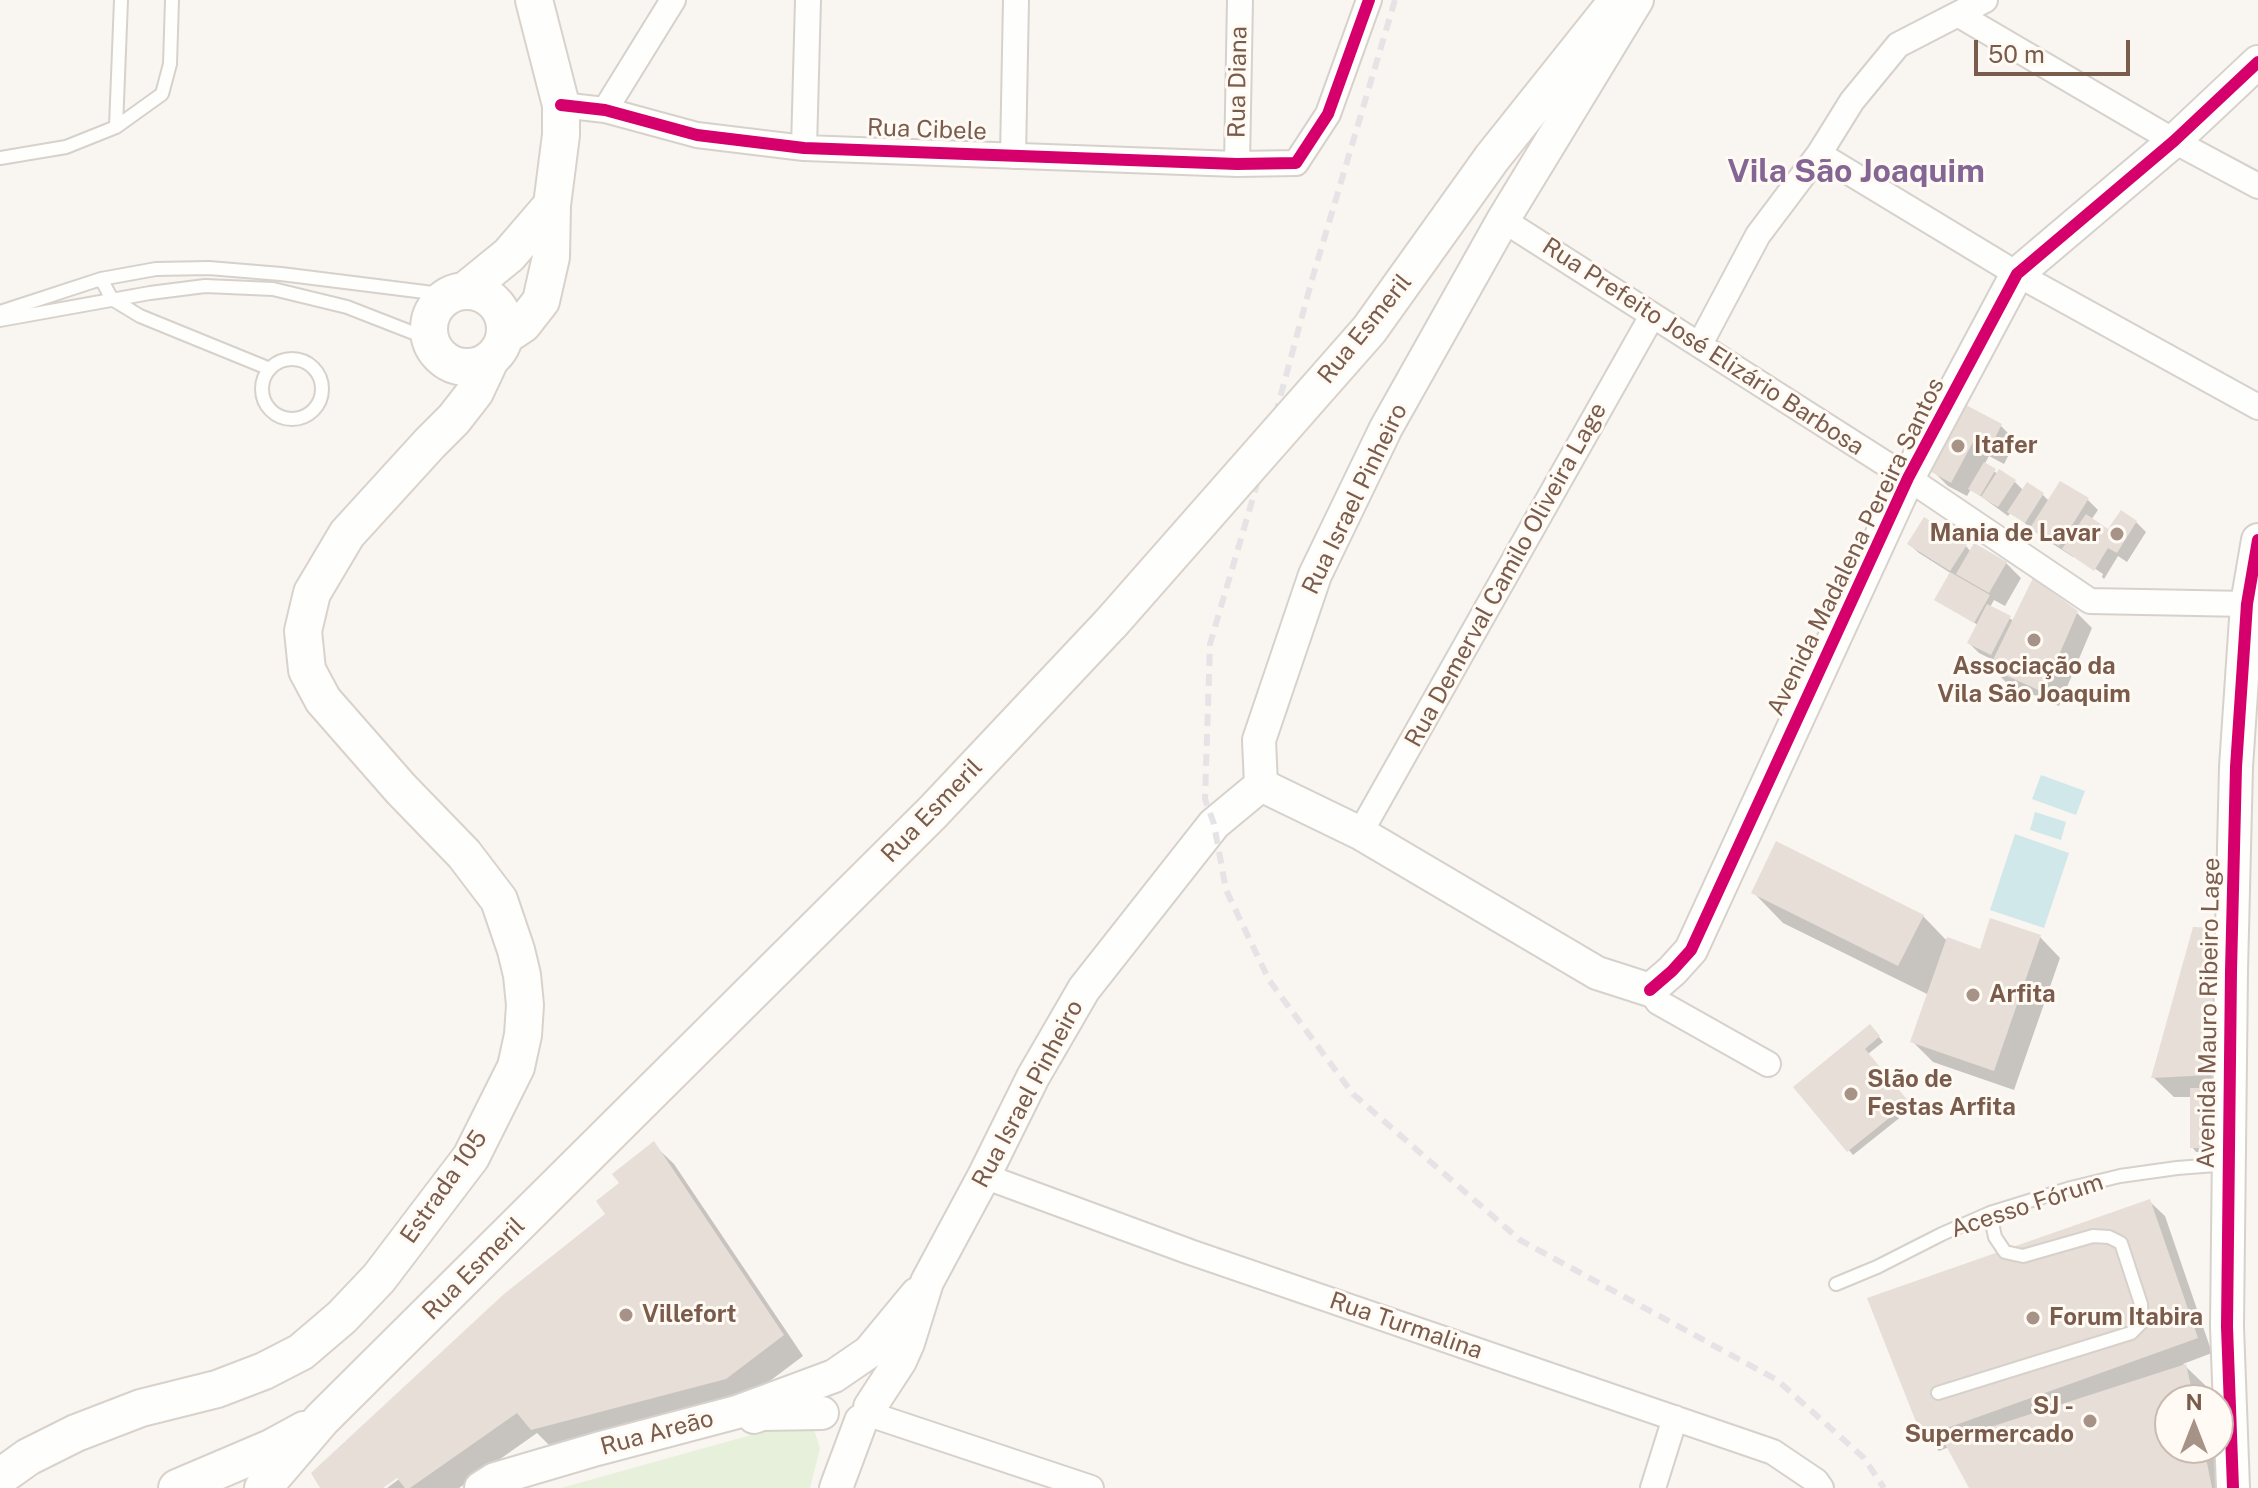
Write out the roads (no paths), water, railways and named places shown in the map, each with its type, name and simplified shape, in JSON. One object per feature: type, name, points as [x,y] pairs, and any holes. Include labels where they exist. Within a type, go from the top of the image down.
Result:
[{"type":"main road","name":"Estrada 105","points":[[0,1477],[28,1457],[76,1433],[141,1408],[217,1389],[264,1371],[301,1352],[342,1317],[379,1278],[471,1157],[516,1067],[525,1005],[522,975],[499,900],[464,854],[401,789],[323,700],[307,670],[303,631],[312,593],[347,534],[454,419],[475,392],[498,348],[541,301],[551,257],[552,205],[561,135],[561,105],[534,0]]},
{"type":"main road","name":"Rua Esmeril","points":[[322,1419],[933,812],[1112,622],[1369,330],[1492,158],[1618,0]]},
{"type":"main road","points":[[457,293],[483,294],[496,304],[504,319],[498,348],[473,367],[454,366],[434,347],[429,322],[436,306],[509,255],[552,205]]},
{"type":"main road","name":"Estrada 105","points":[[430,443],[443,400],[443,377],[434,347]]},
{"type":"main road","points":[[274,1482],[322,1419]]},
{"type":"main road","points":[[177,1488],[271,1448],[322,1419]]},
{"type":"street","points":[[605,110],[673,0]]},
{"type":"street","points":[[804,148],[808,0]]},
{"type":"street","points":[[1013,156],[1016,0]]},
{"type":"street","name":"Rua Diana","points":[[1237,164],[1240,0]]},
{"type":"street","name":"Rua Cibele","points":[[561,105],[605,110],[697,135],[804,148],[1237,164],[1296,163],[1328,114],[1369,0]]},
{"type":"street","name":"Rua Israel Pinheiro","points":[[835,1488],[867,1414],[900,1361],[927,1282],[1033,1077],[1084,989],[1214,824],[1261,785],[1259,740],[1315,575],[1386,428],[1503,220],[1637,0]]},
{"type":"street","points":[[1700,344],[1758,235],[1819,154],[1852,101],[1898,45],[1985,0]]},
{"type":"street","points":[[1959,15],[2174,141],[2258,186]]},
{"type":"street","name":"Avenida Madalena Pereira Santos","points":[[1650,990],[1691,950],[1908,478],[2017,274],[2174,141],[2258,62]]},
{"type":"street","points":[[1819,154],[2017,274],[2258,407]]},
{"type":"street","name":"Rua Prefeito José Elizário Barbosa","points":[[1503,220],[1908,478],[2090,601],[2247,604]]},
{"type":"street","name":"Rua Demerval Camilo Oliveira Lage","points":[[1360,833],[1652,316]]},
{"type":"street","name":"Avenida Mauro Ribeiro Lage","points":[[2233,1488],[2227,1327],[2236,767],[2247,604],[2258,540]]},
{"type":"street","points":[[1261,785],[1360,833],[1597,973],[1650,990],[1658,1002],[1768,1064]]},
{"type":"street","name":"Rua Turmalina","points":[[984,1176],[1190,1252],[1773,1452],[1816,1481],[1821,1488]]},
{"type":"street","name":"Rua Israel Pinheiro","points":[[834,1376],[869,1352],[927,1282]]},
{"type":"street","points":[[835,1488],[834,1437],[819,1397],[821,1388],[834,1376],[859,1377],[870,1390],[867,1414]]},
{"type":"street","name":"Rua Areão","points":[[481,1488],[495,1479],[737,1412],[834,1376]]},
{"type":"street","name":"Rua Areão","points":[[513,1488],[762,1414],[825,1417]]},
{"type":"street","points":[[825,1417],[845,1426],[867,1414],[1091,1488]]},
{"type":"street","points":[[1653,1488],[1675,1418]]},
{"type":"lane","points":[[116,127],[121,0]]},
{"type":"lane","points":[[0,158],[66,147],[116,127],[162,94],[170,64],[172,0]]},
{"type":"lane","points":[[0,312],[101,279],[156,269],[209,268],[457,293]]},
{"type":"lane","points":[[101,279],[112,299],[140,316],[270,369]]},
{"type":"lane","points":[[0,320],[205,286],[273,289],[347,307],[434,347]]},
{"type":"lane","points":[[293,359],[309,365],[320,378],[322,386],[314,409],[300,418],[275,414],[264,401],[262,393],[265,376],[270,369],[293,359]]},
{"type":"lane","name":"Acesso Fórum","points":[[1836,1284],[1990,1213],[2071,1188],[2120,1176],[2229,1164]]},
{"type":"lane","points":[[1938,1393],[2131,1333],[2142,1322],[2141,1304],[2121,1243],[2109,1237],[2093,1236],[2023,1256],[2005,1252],[1995,1237],[1990,1213]]},
{"type":"water","points":[[2041,775],[2085,791],[2076,815],[2032,799]]},
{"type":"water","points":[[2035,812],[2066,822],[2061,840],[2030,830]]},
{"type":"water","points":[[2015,834],[2069,853],[2044,928],[1990,910]]},
{"type":"railway","points":[[1395,0],[1311,283],[1210,644],[1205,799],[1214,824],[1226,890],[1269,980],[1353,1094],[1520,1240],[1777,1380],[1864,1458],[1884,1488]]},
{"type":"place","name":"Itafer","points":[[1958,446]]},
{"type":"place","name":"Mania de Lavar","points":[[2117,534]]},
{"type":"place","name":"Associação da Vila São Joaquim","points":[[2034,640]]},
{"type":"place","name":"Arfita","points":[[1973,995]]},
{"type":"place","name":"Slão de Festas Arfita","points":[[1851,1094]]},
{"type":"place","name":"Villefort","points":[[626,1315]]},
{"type":"place","name":"Forum Itabira","points":[[2033,1318]]},
{"type":"place","name":"SJ - Supermercado","points":[[2090,1421]]},
{"type":"district","name":"Vila São Joaquim","points":[[1856,172]]}]
